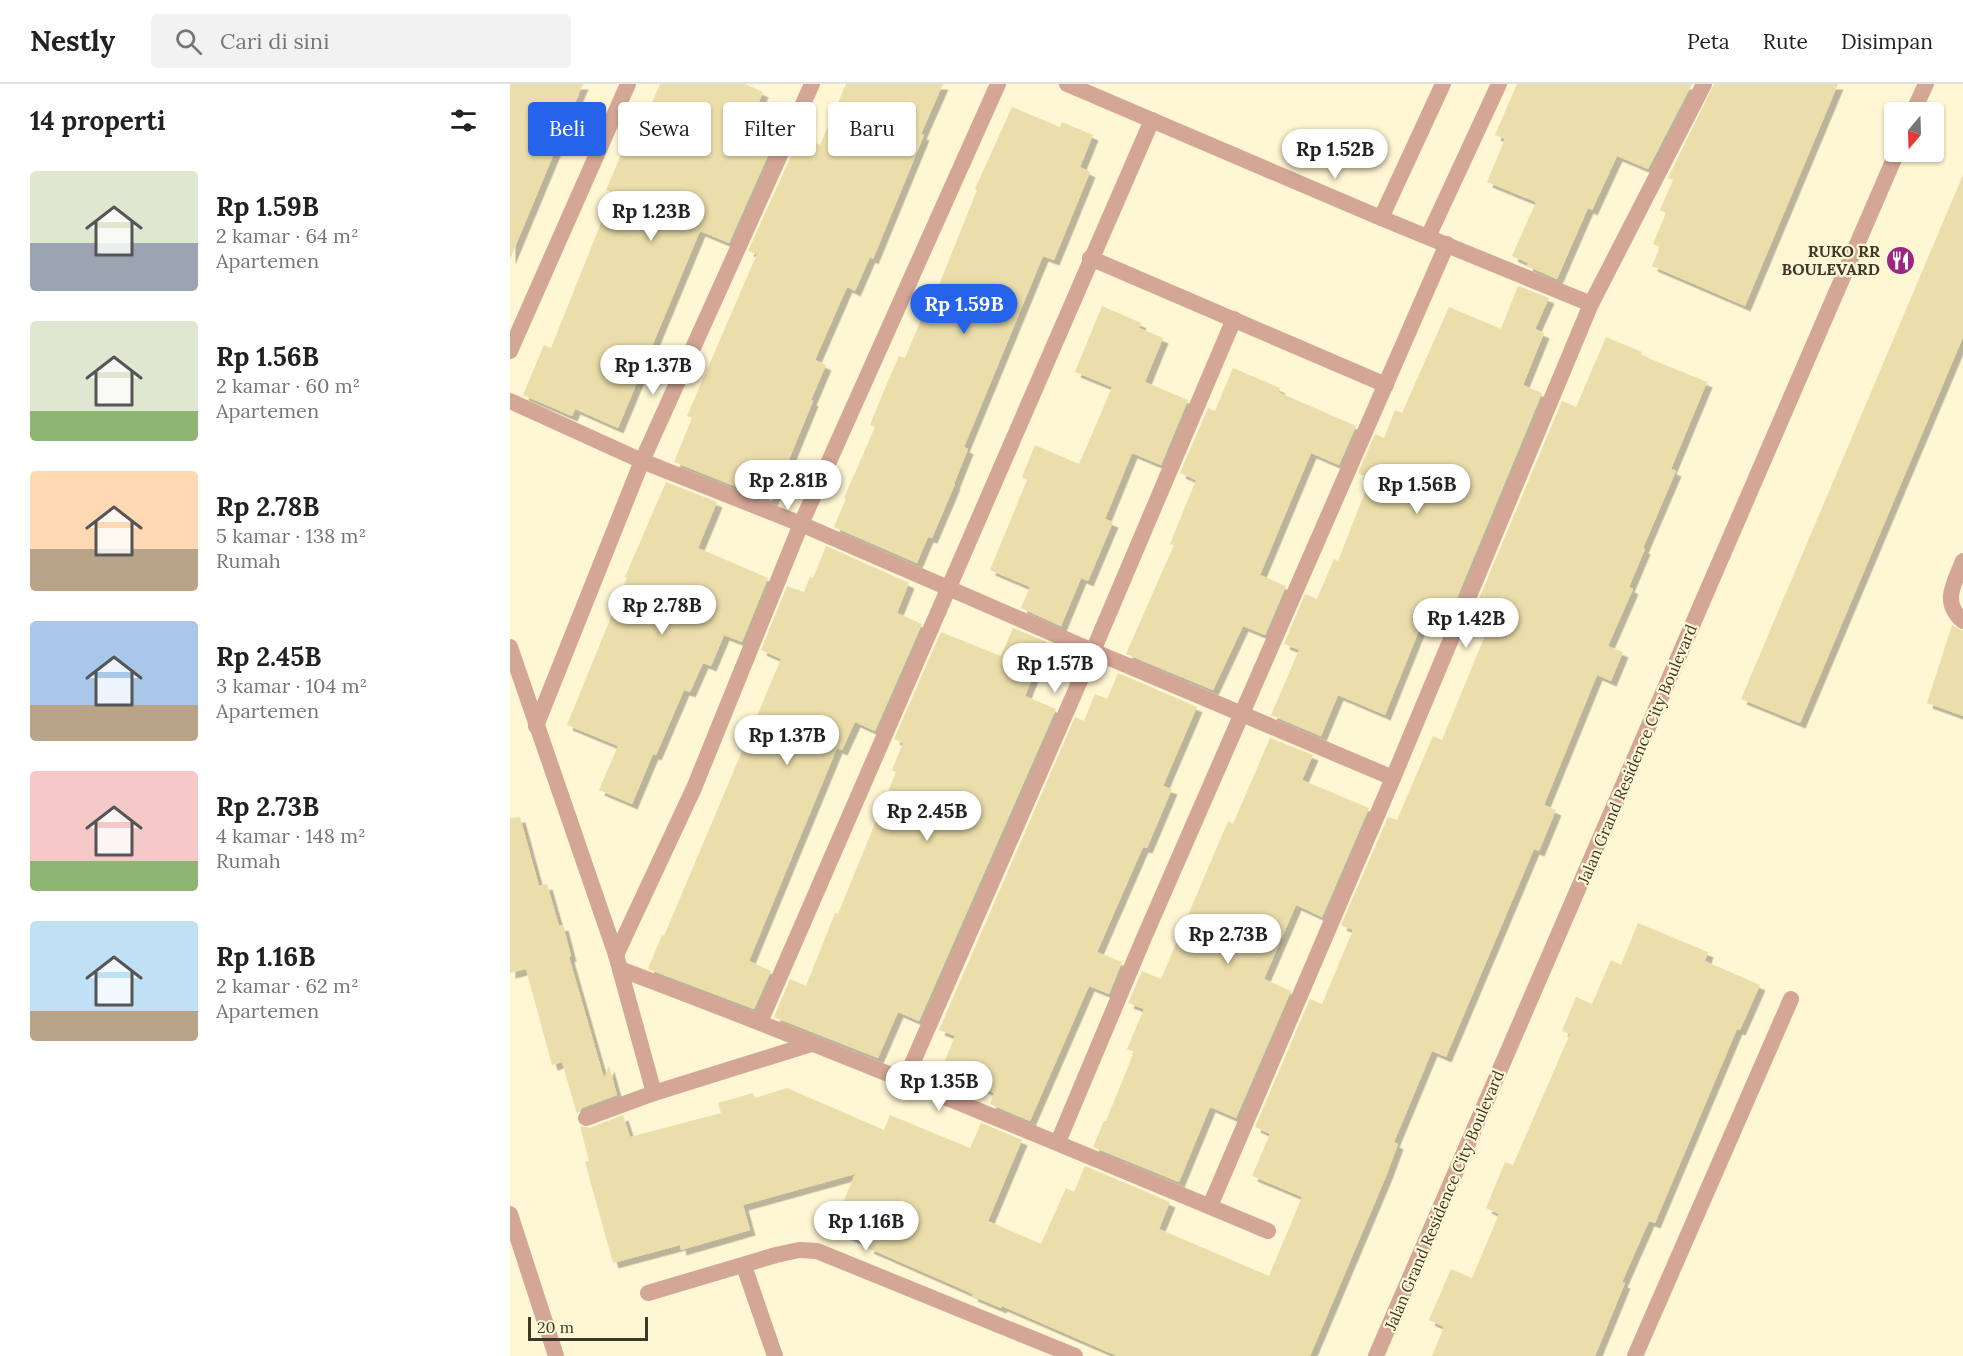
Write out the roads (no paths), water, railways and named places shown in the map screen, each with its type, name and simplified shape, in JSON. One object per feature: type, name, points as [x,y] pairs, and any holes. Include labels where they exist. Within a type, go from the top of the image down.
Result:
[{"type":"street","points":[[510,351],[628,84]]},
{"type":"street","points":[[536,726],[642,461],[812,84]]},
{"type":"street","points":[[618,962],[694,788],[801,524],[998,84]]},
{"type":"street","points":[[1067,84],[1381,218],[1591,304]]},
{"type":"street","points":[[1381,218],[1443,84]]},
{"type":"street","points":[[1428,237],[1499,84]]},
{"type":"street","points":[[1210,1206],[1393,778],[1591,304],[1704,84]]},
{"type":"street","points":[[1918,102],[1926,84]]},
{"type":"street","points":[[760,1022],[950,589],[1090,258],[1152,120]]},
{"type":"street","name":"Jalan Grand Residence City Boulevard","points":[[1377,1356],[1893,162]]},
{"type":"street","points":[[1058,1142],[1241,715],[1447,244]]},
{"type":"street","points":[[1090,258],[1386,385]]},
{"type":"street","points":[[905,1080],[1234,319]]},
{"type":"street","points":[[510,401],[642,461],[801,524],[1241,715],[1393,778]]},
{"type":"street","points":[[1963,561],[1949,597],[1952,609],[1963,621]]},
{"type":"street","points":[[510,647],[618,962],[654,1093]]},
{"type":"street","points":[[618,962],[811,1044],[1058,1142],[1268,1230]]},
{"type":"street","points":[[1635,1356],[1791,999]]},
{"type":"street","points":[[586,1118],[654,1093],[811,1044]]},
{"type":"street","points":[[510,1214],[516,1250],[556,1356]]},
{"type":"street","points":[[648,1293],[776,1255],[799,1250],[817,1251],[1075,1356]]},
{"type":"street","points":[[744,1266],[775,1356]]},
{"type":"place","name":"RUKO RR BOULEVARD","points":[[1901,260]]}]
